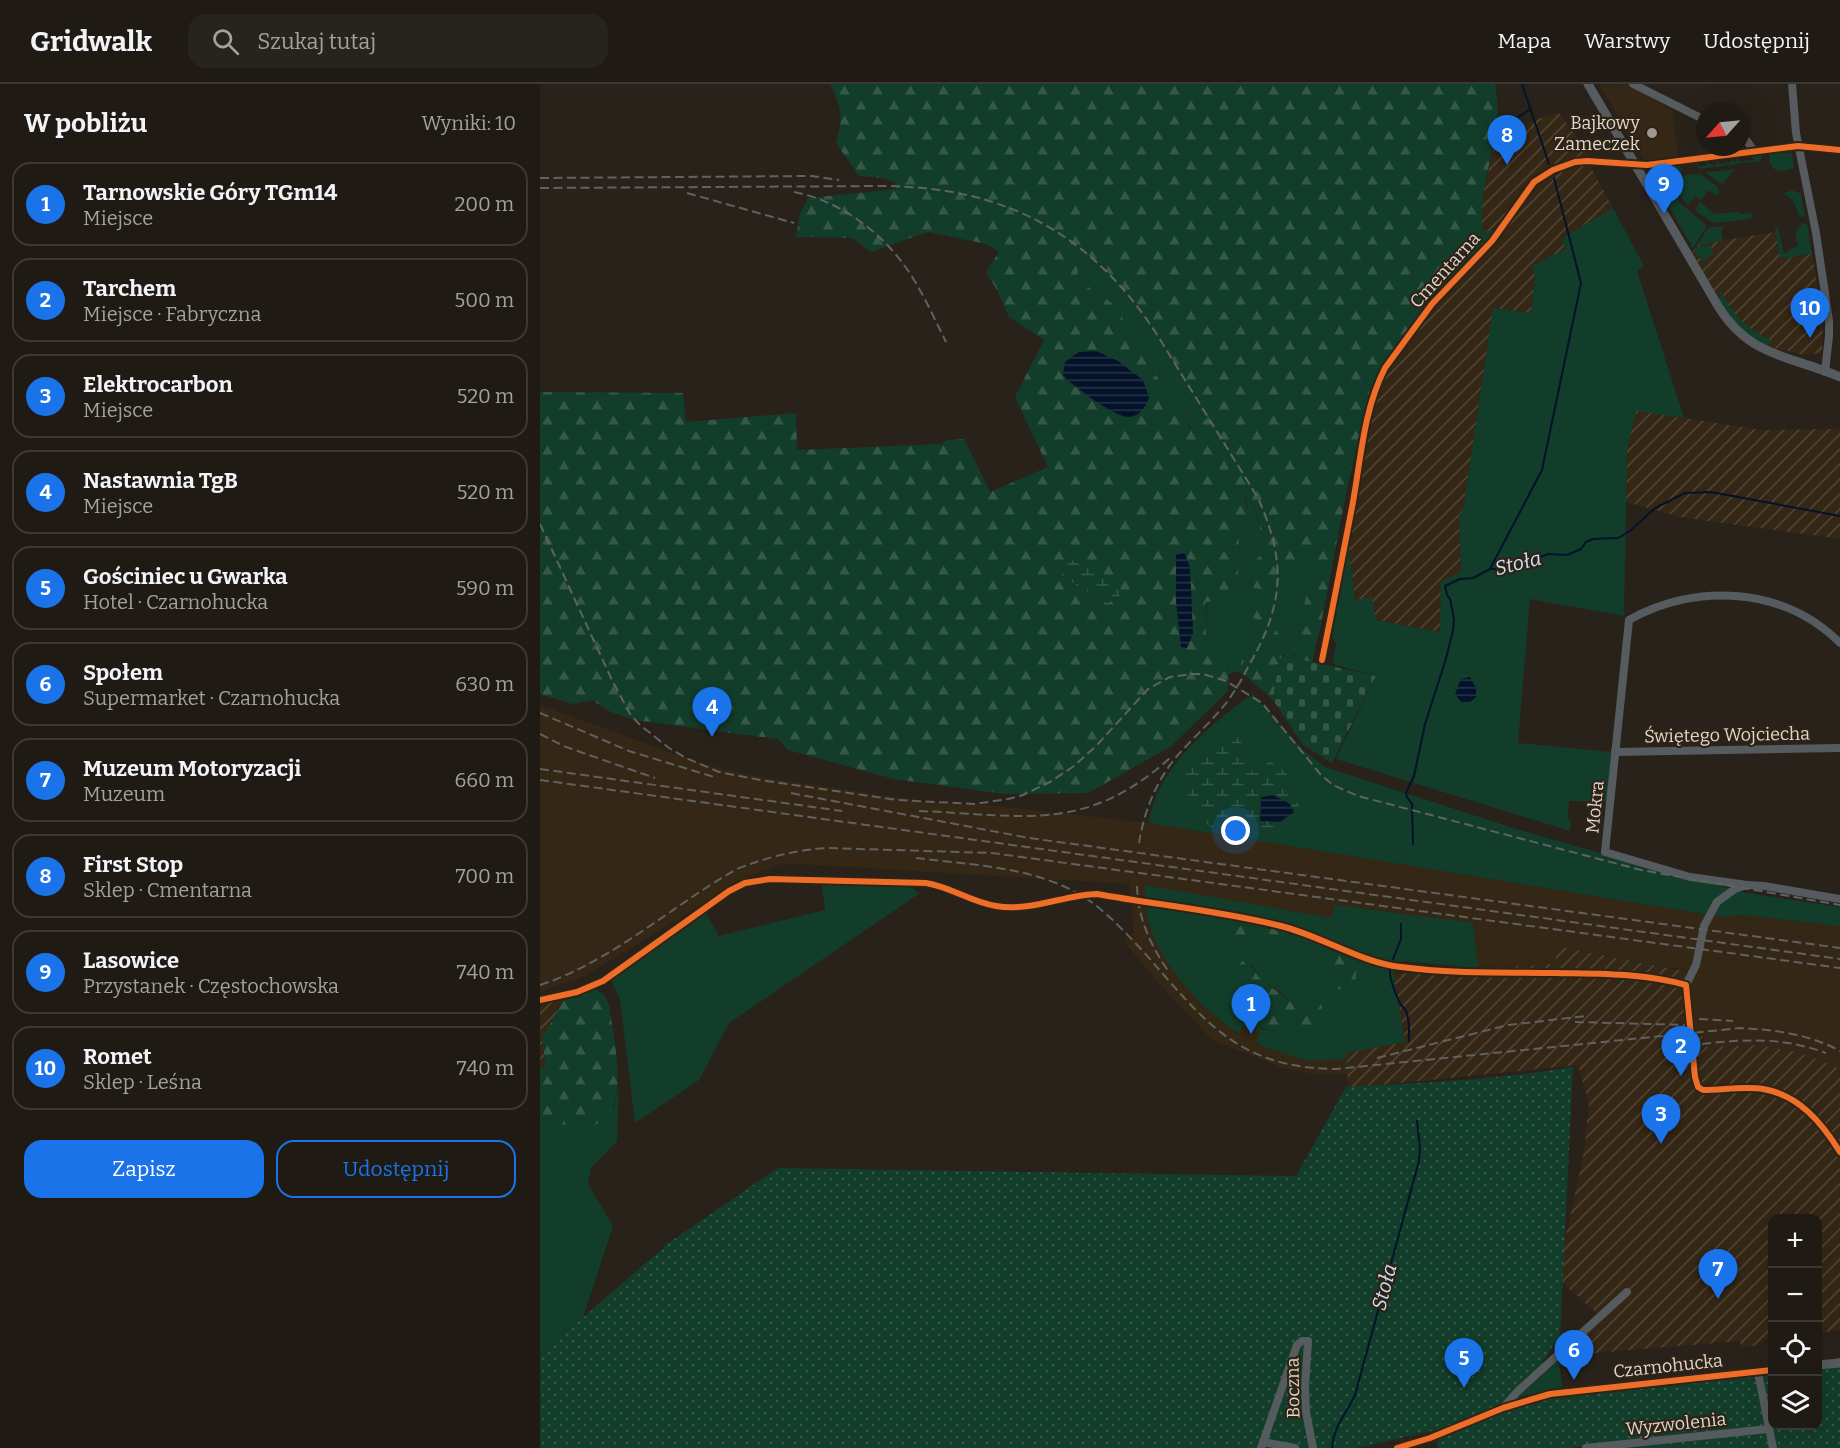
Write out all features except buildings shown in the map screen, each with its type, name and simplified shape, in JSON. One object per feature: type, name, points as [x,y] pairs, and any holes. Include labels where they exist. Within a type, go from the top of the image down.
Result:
[{"type":"street","points":[[1588,84],[1732,327],[1755,346],[1840,377]]},
{"type":"street","points":[[1633,84],[1696,116]]},
{"type":"street","points":[[1792,84],[1798,146],[1816,233],[1829,321],[1829,347],[1825,372]]},
{"type":"street","points":[[1750,144],[1754,151]]},
{"type":"street","name":"Cmentarna","points":[[1322,660],[1361,448],[1374,394],[1385,368],[1432,304],[1492,241],[1534,182],[1553,170],[1575,162],[1636,165],[1798,146],[1840,150]]},
{"type":"street","name":"Mokra","points":[[1747,885],[1690,877],[1605,852],[1629,620],[1680,599],[1723,595],[1745,596],[1781,605],[1802,615],[1818,624],[1840,643]]},
{"type":"street","name":"Świętego Wojciecha","points":[[1615,752],[1840,748]]},
{"type":"street","points":[[1840,899],[1764,886],[1747,885],[1735,889],[1712,910],[1704,926],[1694,974],[1686,985],[1697,1085],[1703,1090],[1762,1089],[1783,1095],[1813,1115],[1840,1152]]},
{"type":"street","points":[[1503,1408],[1627,1292]]},
{"type":"street","name":"Boczna","points":[[1262,1445],[1298,1346],[1302,1341],[1308,1341],[1305,1387],[1313,1448]]},
{"type":"street","points":[[1822,1365],[1840,1363]]},
{"type":"street","name":"Czarnohucka","points":[[1397,1448],[1431,1443],[1503,1408],[1550,1394],[1768,1371]]},
{"type":"street","points":[[1758,1372],[1768,1429]]},
{"type":"street","name":"Wyzwolenia","points":[[1586,1448],[1768,1429]]},
{"type":"street","points":[[1768,1430],[1773,1448]]},
{"type":"street","points":[[1262,1445],[1295,1448]]},
{"type":"shaded area","name":"Bajkowy Zameczek","points":[[1599,84],[1618,86],[1625,84],[1672,110],[1679,157],[1645,161]]},
{"type":"shaded area","points":[[1559,112],[1591,159],[1590,166],[1613,208],[1564,237],[1565,249],[1535,273],[1531,313],[1494,308],[1463,511],[1459,515],[1461,572],[1441,581],[1440,632],[1376,620],[1355,600],[1348,543],[1378,393],[1383,380],[1397,359],[1442,299],[1497,241],[1496,230],[1486,232],[1481,230],[1480,208],[1497,133]]},
{"type":"shaded area","points":[[1776,232],[1781,259],[1812,253],[1823,321],[1822,353],[1804,355],[1765,346],[1734,323],[1691,254],[1699,244]]},
{"type":"shaded area","points":[[1636,410],[1760,430],[1840,427],[1840,539],[1680,517],[1626,502],[1627,451]]},
{"type":"shaded area","points":[[540,705],[697,762],[747,775],[923,801],[986,805],[1149,823],[1723,917],[1743,915],[1840,926],[1840,1069],[1759,1045],[1703,1047],[1684,1035],[1688,971],[1557,946],[1555,964],[1478,968],[1474,937],[1358,923],[1144,886],[1149,925],[1162,952],[1178,978],[1220,1021],[1238,1034],[1243,1025],[1260,1032],[1256,1042],[1263,1047],[1308,1060],[1346,1059],[1347,1074],[1314,1074],[1283,1068],[1212,1040],[1153,977],[1124,941],[1134,932],[1129,884],[817,865],[782,864],[748,876],[585,976],[540,992]]},
{"type":"shaded area","points":[[1557,946],[1688,972],[1684,1034],[1702,1033],[1703,1047],[1759,1045],[1798,1052],[1840,1069],[1840,1330],[1822,1332],[1822,1214],[1768,1214],[1768,1338],[1764,1339],[1764,1342],[1759,1342],[1759,1345],[1741,1347],[1740,1341],[1570,1355],[1560,1344],[1599,1315],[1557,1278],[1584,1152],[1589,1104],[1578,1065],[1348,1088],[1346,1053],[1405,1042],[1393,974],[1555,964]]},
{"type":"shaded area","points":[[564,1000],[542,1038],[546,1067],[540,1067],[540,1004]]},
{"type":"green space","points":[[830,84],[1495,84],[1497,121],[1484,193],[1482,230],[1486,232],[1496,230],[1429,302],[1381,368],[1370,389],[1312,662],[1292,658],[1314,562],[1298,567],[1286,585],[1272,582],[1267,621],[1238,671],[1258,620],[1251,617],[1250,606],[1259,600],[1262,589],[1246,587],[1247,569],[1262,554],[1257,513],[1254,505],[1243,492],[1249,519],[1239,526],[1238,599],[1206,602],[1206,638],[1229,662],[1228,691],[1170,747],[1088,793],[1005,794],[894,779],[788,750],[778,739],[635,720],[611,712],[592,700],[573,704],[540,694],[540,392],[683,393],[686,422],[796,413],[797,450],[941,444],[948,440],[964,439],[990,492],[1048,467],[1015,397],[1044,340],[1009,317],[986,272],[999,252],[986,244],[928,232],[871,252],[853,238],[796,237],[800,214],[808,198],[896,189],[895,182],[884,178],[859,176],[836,143],[841,120]],"holes":[[[1077,246],[1101,265],[1140,307],[1208,418],[1190,430],[1186,417],[1150,367],[1116,306],[1078,280]],[[1079,352],[1086,394],[1063,375],[1065,362]],[[1068,564],[1095,571],[1115,583],[1107,603],[1061,576],[1063,567]]]},
{"type":"green space","points":[[1787,151],[1792,154],[1794,168],[1780,171],[1773,168],[1769,155],[1772,152]]},
{"type":"green space","points":[[1758,154],[1762,157],[1760,161],[1700,169],[1694,162],[1701,167],[1707,164],[1703,161],[1716,166],[1717,163],[1713,160],[1721,164],[1727,162],[1723,159],[1730,163],[1732,161],[1728,158],[1736,162],[1734,157],[1741,162],[1752,161],[1754,159],[1750,155]]},
{"type":"green space","points":[[1679,164],[1682,171],[1676,177],[1671,174],[1668,187],[1673,188],[1681,204],[1707,226],[1693,248],[1654,182],[1656,181],[1651,172],[1654,168]]},
{"type":"green space","points":[[1735,169],[1722,184],[1706,173],[1707,172]]},
{"type":"green space","points":[[1700,174],[1718,187],[1719,193],[1717,196],[1709,190],[1701,200],[1696,196],[1688,204],[1679,194],[1678,181],[1686,175]]},
{"type":"green space","points":[[1792,190],[1801,194],[1805,216],[1800,217],[1792,200],[1783,194]]},
{"type":"green space","points":[[1700,202],[1714,214],[1737,212],[1751,213],[1752,216],[1756,213],[1748,220],[1747,218],[1713,223],[1695,210]]},
{"type":"green space","points":[[1613,208],[1644,266],[1637,271],[1684,418],[1636,411],[1627,451],[1624,616],[1530,599],[1518,743],[1611,752],[1608,802],[1569,801],[1570,831],[1336,759],[1376,676],[1333,664],[1336,643],[1332,638],[1348,543],[1355,600],[1372,597],[1376,620],[1440,632],[1441,581],[1461,572],[1459,515],[1463,511],[1493,308],[1531,313],[1535,273],[1531,266],[1565,249],[1562,241],[1565,240],[1564,237]]},
{"type":"green space","points":[[1802,223],[1807,224],[1812,253],[1780,259],[1775,227],[1778,227],[1784,253],[1787,253],[1798,246],[1795,234]]},
{"type":"green space","points":[[1709,227],[1724,227],[1721,230],[1723,241],[1697,245]]},
{"type":"green space","points":[[1710,245],[1714,254],[1703,261],[1712,278],[1694,249]]},
{"type":"green space","points":[[1077,246],[1101,265],[1140,307],[1209,418],[1191,430],[1186,417],[1150,367],[1116,306],[1078,280]]},
{"type":"green space","points":[[1720,290],[1741,321],[1772,341],[1767,346],[1743,333],[1719,301]]},
{"type":"green space","points":[[1242,491],[1256,512],[1262,554],[1247,569],[1246,587],[1263,588],[1259,600],[1259,619],[1240,667],[1267,621],[1272,581],[1286,585],[1298,566],[1315,562],[1292,658],[1273,652],[1292,624],[1287,620],[1265,644],[1247,677],[1238,671],[1228,675],[1229,662],[1206,638],[1207,601],[1238,598],[1239,526],[1248,506]]},
{"type":"green space","points":[[1075,559],[1081,560],[1115,583],[1122,591],[1118,598],[1107,603],[1061,576],[1063,567]]},
{"type":"green space","points":[[1286,619],[1292,623],[1273,652],[1280,655],[1273,700],[1247,677],[1265,644]]},
{"type":"green space","points":[[1280,655],[1376,676],[1332,763],[1303,745],[1273,700]]},
{"type":"green space","points":[[1253,694],[1303,750],[1325,767],[1510,827],[1671,874],[1747,893],[1840,907],[1840,926],[1743,915],[1723,917],[1149,823],[1153,804],[1173,767],[1203,733]]},
{"type":"green space","points":[[1239,737],[1253,772],[1274,759],[1289,777],[1291,791],[1305,816],[1284,824],[1245,832],[1221,831],[1211,827],[1202,819],[1181,780],[1188,764],[1224,741]]},
{"type":"green space","points":[[822,884],[910,887],[920,893],[729,1023],[699,1080],[635,1123],[620,999],[611,980],[706,913],[719,936],[825,910]]},
{"type":"green space","points":[[1144,885],[1331,918],[1335,905],[1473,923],[1478,968],[1402,961],[1393,974],[1405,1042],[1346,1053],[1346,1059],[1308,1061],[1264,1047],[1256,1042],[1260,1032],[1243,1025],[1239,1034],[1198,1000],[1175,973],[1157,943],[1149,923]],"holes":[[[1229,924],[1280,930],[1317,944],[1277,940],[1271,934]],[[1252,965],[1261,980],[1281,992],[1290,1002],[1319,1000],[1300,1023],[1290,1030],[1261,1029],[1227,985],[1232,978]]]},
{"type":"green space","points":[[1229,924],[1280,930],[1320,944],[1277,940],[1271,934],[1228,936]]},
{"type":"green space","points":[[1330,954],[1358,959],[1354,990],[1327,988]]},
{"type":"green space","points":[[1242,961],[1253,968],[1263,981],[1290,1002],[1319,1000],[1322,1006],[1317,1036],[1293,1030],[1280,1032],[1246,1024],[1235,1009],[1226,985]]},
{"type":"green space","points":[[594,989],[604,994],[609,1005],[614,1036],[618,1076],[611,1110],[602,1121],[587,1126],[544,1122],[540,1120],[540,1067],[546,1067],[542,1038],[564,1000]]},
{"type":"green space","points":[[1573,1067],[1560,1336],[1514,1405],[1545,1391],[1768,1365],[1768,1430],[1822,1430],[1822,1360],[1840,1358],[1840,1448],[1589,1448],[1588,1445],[1571,1448],[1438,1448],[1436,1430],[1357,1448],[540,1448],[540,1355],[670,1242],[778,1168],[1296,1176],[1346,1087],[1488,1078]]},
{"type":"green space","points":[[619,1082],[617,1141],[591,1168],[588,1184],[613,1226],[540,1448],[540,1120],[544,1122],[614,1107]]},
{"type":"green space","points":[[1559,1360],[1562,1387],[1518,1397]]},
{"type":"water","points":[[1096,351],[1118,361],[1143,380],[1149,398],[1140,412],[1130,417],[1115,413],[1085,394],[1063,375],[1065,362],[1079,352]]},
{"type":"water","points":[[1184,552],[1190,567],[1193,633],[1187,648],[1181,647],[1176,602],[1176,555]]},
{"type":"water","points":[[1470,677],[1476,688],[1476,697],[1470,702],[1462,703],[1455,694],[1461,679]]},
{"type":"water","points":[[1273,795],[1290,804],[1294,812],[1280,822],[1260,821],[1261,797]]},
{"type":"waterway","points":[[1522,84],[1549,164]]},
{"type":"waterway","points":[[1503,127],[1529,110]]},
{"type":"waterway","points":[[1490,569],[1542,470],[1581,283],[1554,178]]},
{"type":"waterway","name":"Stoła","points":[[1413,844],[1412,804],[1406,793],[1414,776],[1425,724],[1453,631],[1454,619],[1445,586],[1460,579],[1473,578],[1490,569],[1511,569],[1548,554],[1567,555],[1581,549],[1586,542],[1593,539],[1618,538],[1630,531],[1655,508],[1685,493],[1711,492],[1840,516]]},
{"type":"waterway","name":"Stoła","points":[[1393,959],[1401,939],[1401,924]]},
{"type":"waterway","name":"Stoła","points":[[1390,970],[1395,991],[1407,1014],[1409,1041]]},
{"type":"waterway","name":"Stoła","points":[[1332,1448],[1338,1427],[1355,1395],[1419,1161],[1417,1121]]},
{"type":"railway","points":[[540,178],[812,176],[839,180]]},
{"type":"railway","points":[[540,188],[884,186],[927,188],[967,195],[1005,206],[1040,222],[1072,242],[1102,268],[1130,298],[1156,333],[1258,498],[1274,543],[1277,564],[1275,603],[1260,645],[1227,702],[1177,756],[1163,776],[1148,808],[1139,843]]},
{"type":"railway","points":[[794,192],[841,209],[882,240],[910,274],[946,342]]},
{"type":"railway","points":[[687,193],[794,223]]},
{"type":"railway","points":[[540,524],[630,714],[669,748],[719,772],[897,800],[975,804],[1008,799],[1023,795],[1050,782],[1074,766],[1097,745],[1148,689],[1170,677],[1203,674],[1226,681],[1262,703],[1321,775],[1333,785],[1358,796],[1641,870],[1840,905]]},
{"type":"railway","points":[[540,713],[629,751],[714,777]]},
{"type":"railway","points":[[540,734],[566,747],[655,778]]},
{"type":"railway","points":[[919,811],[1022,816],[1052,815],[1081,809],[1110,799],[1139,782],[1170,758]]},
{"type":"railway","points":[[540,769],[842,811]]},
{"type":"railway","points":[[540,780],[1840,959]]},
{"type":"railway","points":[[791,793],[1029,838],[1840,948]]},
{"type":"railway","points":[[540,985],[567,975],[617,948],[737,869],[782,855],[828,848],[992,853],[1840,968]]},
{"type":"railway","points":[[916,858],[1020,872],[1079,894],[1119,926],[1182,996],[1223,1034],[1271,1059],[1301,1066],[1336,1069],[1741,1028],[1792,1034],[1840,1051]]},
{"type":"railway","points":[[1137,886],[1146,931],[1169,972]]},
{"type":"railway","points":[[1377,1058],[1508,1025],[1586,1016]]},
{"type":"railway","points":[[1699,1019],[1733,1021]]},
{"type":"railway","points":[[1575,1022],[1689,1025]]},
{"type":"railway","points":[[1702,1044],[1735,1041],[1780,1042],[1826,1053]]},
{"type":"cycle path","points":[[1322,660],[1364,434],[1372,400],[1385,368],[1432,304],[1492,241],[1534,182],[1553,170],[1575,162],[1647,165],[1798,146],[1840,150]]},
{"type":"cycle path","points":[[540,1000],[577,992],[603,981],[729,891],[745,883],[770,879],[926,883],[987,904],[1009,907],[1097,894],[1212,912],[1281,926],[1356,955],[1401,967],[1459,972],[1622,975],[1654,978],[1686,985],[1695,1077],[1698,1087],[1703,1090],[1756,1088],[1788,1097],[1817,1121],[1840,1152]]},
{"type":"cycle path","points":[[1397,1448],[1430,1438],[1503,1408],[1550,1394],[1768,1370]]},
{"type":"place","name":"Bajkowy Zameczek","points":[[1652,133]]},
{"type":"place","name":"First Stop","points":[[1507,165]]},
{"type":"place","name":"Lasowice","points":[[1664,214]]},
{"type":"place","name":"Romet","points":[[1810,338]]},
{"type":"place","name":"Nastawnia TgB","points":[[712,737]]},
{"type":"place","name":"Tarnowskie Góry TGm14","points":[[1251,1034]]},
{"type":"place","name":"Tarchem","points":[[1681,1076]]},
{"type":"place","name":"Elektrocarbon","points":[[1661,1144]]},
{"type":"place","name":"Muzeum Motoryzacji","points":[[1718,1299]]},
{"type":"place","name":"Społem","points":[[1574,1380]]},
{"type":"place","name":"Gościniec u Gwarka","points":[[1464,1388]]}]
